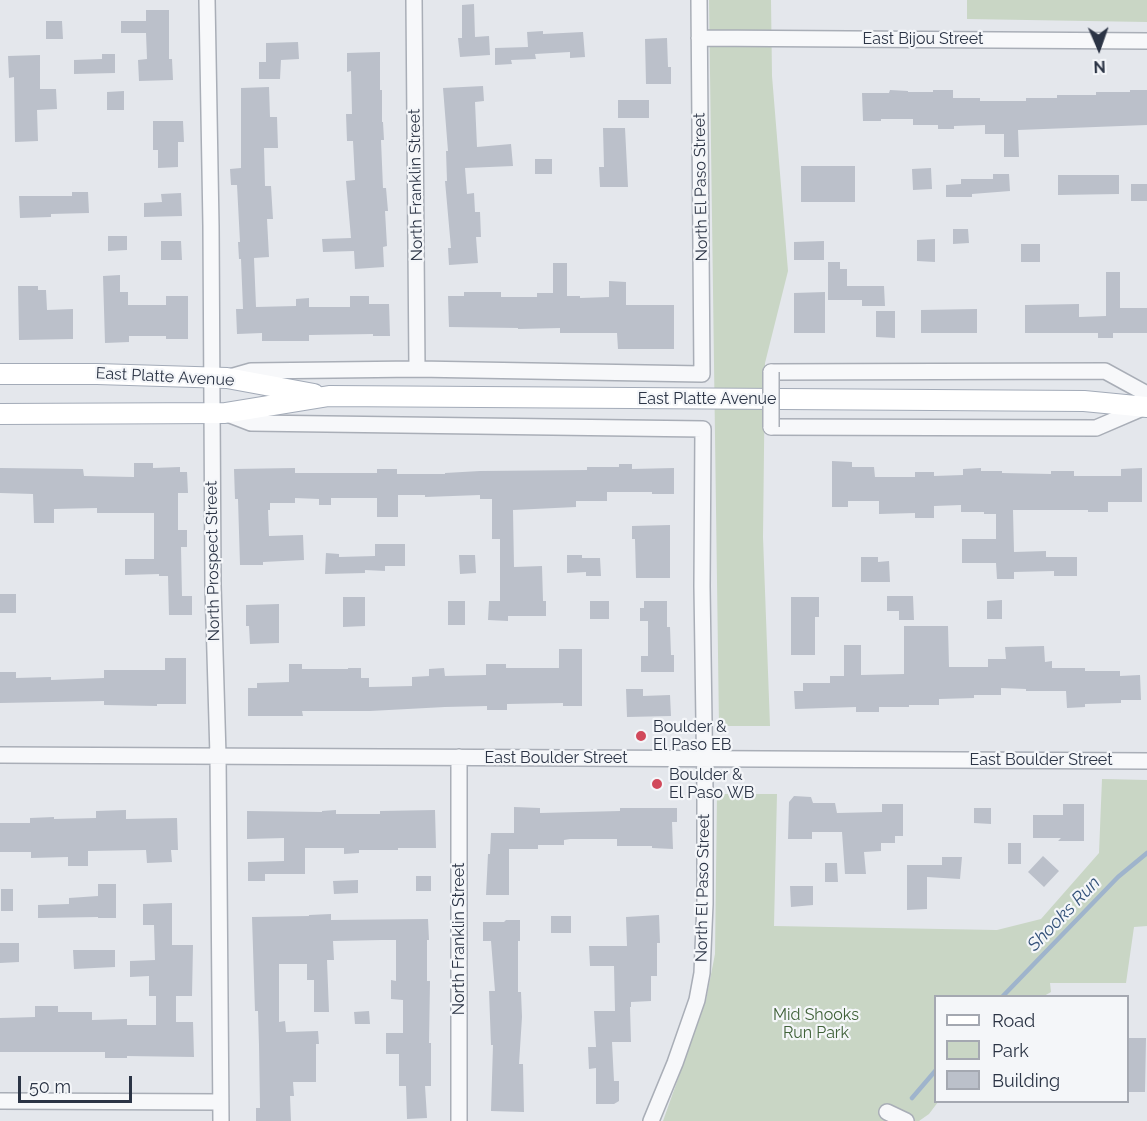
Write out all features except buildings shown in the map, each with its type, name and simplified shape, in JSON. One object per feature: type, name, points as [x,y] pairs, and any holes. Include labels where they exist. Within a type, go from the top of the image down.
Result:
[{"type":"main road","name":"East Platte Avenue","points":[[0,374],[219,378],[329,396],[1146,400]]},
{"type":"main road","name":"East Platte Avenue","points":[[0,414],[218,414],[329,396]]},
{"type":"street","name":"North Prospect Street","points":[[207,0],[211,226],[219,378],[213,585],[218,756],[221,1121]]},
{"type":"street","name":"North Franklin Street","points":[[414,0],[417,369]]},
{"type":"street","name":"North El Paso Street","points":[[417,369],[702,374],[699,0]]},
{"type":"street","name":"East Bijou Street","points":[[699,38],[1147,41]]},
{"type":"street","points":[[219,378],[251,371],[417,369]]},
{"type":"street","points":[[1105,371],[1146,400],[1096,428],[771,427],[771,372],[1105,371]]},
{"type":"street","name":"North El Paso Street","points":[[218,414],[251,423],[703,429],[705,904],[702,973],[697,1000],[675,1063],[651,1121]]},
{"type":"street","name":"East Boulder Street","points":[[0,754],[1147,761]]},
{"type":"street","name":"North Franklin Street","points":[[459,757],[459,1121]]},
{"type":"street","points":[[0,1101],[220,1102]]},
{"type":"street","points":[[887,1112],[906,1121]]},
{"type":"green space","points":[[709,0],[771,0],[772,76],[788,271],[765,363],[763,537],[770,726],[719,726]]},
{"type":"green space","points":[[967,0],[1147,0],[1147,22],[967,19]]},
{"type":"green space","name":"Mid Shooks Run Park","points":[[1102,779],[1147,780],[1147,926],[1134,927],[1126,983],[1050,983],[1051,992],[1046,995],[934,995],[934,1103],[937,1103],[929,1114],[919,1121],[663,1121],[706,1000],[715,954],[717,794],[777,794],[774,926],[997,930],[1041,919],[1099,853]]},
{"type":"waterway","name":"Shooks Run","points":[[1004,995],[1118,877],[1147,853]]},
{"type":"waterway","name":"Shooks Run","points":[[912,1098],[934,1072]]},
{"type":"place","name":"Boulder & El Paso EB","points":[[641,736]]},
{"type":"place","name":"Boulder & El Paso WB","points":[[657,784]]}]
